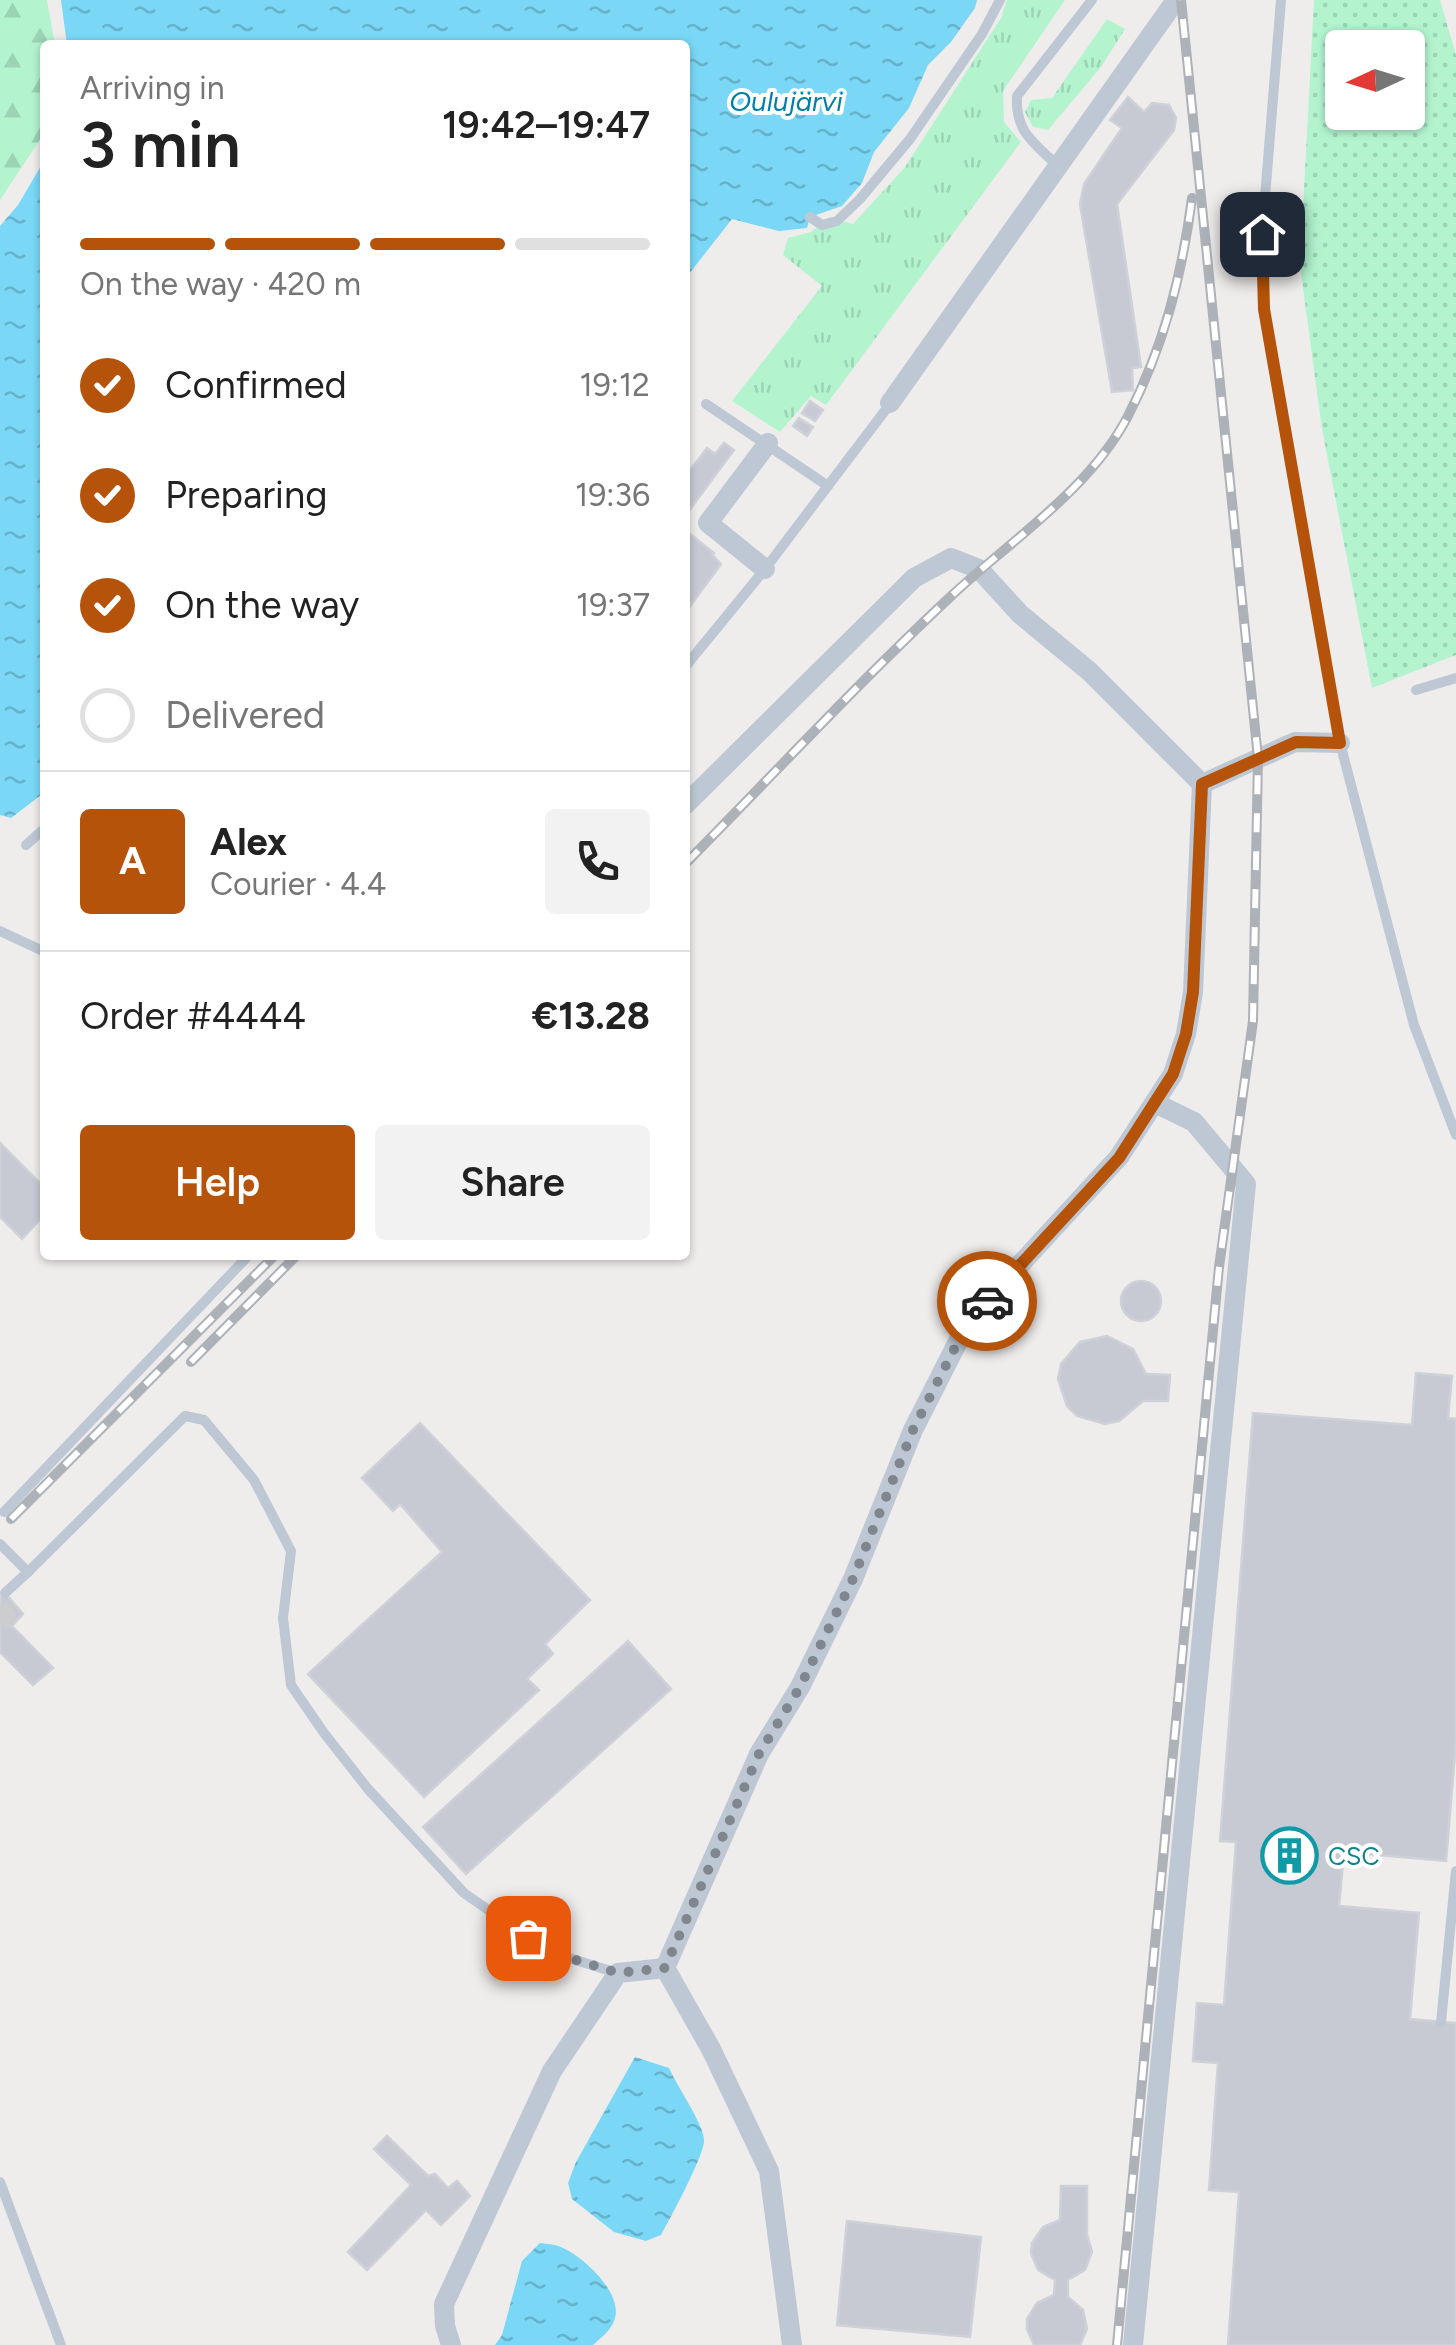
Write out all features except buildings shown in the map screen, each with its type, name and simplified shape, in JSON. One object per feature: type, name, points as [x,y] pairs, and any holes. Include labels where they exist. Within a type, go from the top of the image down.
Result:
[{"type":"street","points":[[890,403],[1176,0]]},
{"type":"street","points":[[765,569],[708,523],[768,443]]},
{"type":"street","points":[[665,1968],[759,1754],[800,1687],[845,1594],[913,1430],[969,1320],[1119,1158],[1173,1074],[1186,1034],[1193,992],[1202,784],[1089,671],[1020,614],[980,570],[951,558],[914,578],[690,800]]},
{"type":"street","points":[[1202,784],[1296,742],[1340,743]]},
{"type":"street","points":[[1134,2345],[1246,1184],[1194,1122],[1154,1103]]},
{"type":"street","points":[[451,2345],[444,2326],[444,2304],[552,2070],[618,1973],[665,1968]]},
{"type":"street","points":[[665,1968],[711,2049],[769,2170],[792,2345]]},
{"type":"lane","points":[[810,217],[822,225],[836,221],[860,200],[910,139],[982,34],[1000,0]]},
{"type":"lane","points":[[1059,166],[1026,136],[1016,114],[1017,96],[1092,0]]},
{"type":"lane","points":[[1281,0],[1262,234],[1264,309],[1340,743],[1414,1025],[1456,1135]]},
{"type":"lane","points":[[690,661],[890,403]]},
{"type":"lane","points":[[706,404],[828,486]]},
{"type":"lane","points":[[1416,690],[1456,678]]},
{"type":"lane","points":[[26,845],[40,832]]},
{"type":"lane","points":[[0,932],[40,950]]},
{"type":"lane","points":[[4,1512],[245,1260]]},
{"type":"lane","points":[[5,1593],[185,1416],[204,1420],[254,1480],[291,1551],[283,1618],[291,1685],[324,1733],[368,1789],[464,1893],[547,1951],[618,1973]]},
{"type":"lane","points":[[0,1544],[28,1572]]},
{"type":"lane","points":[[1441,2022],[1456,1871]]},
{"type":"lane","points":[[0,2182],[61,2345]]},
{"type":"green space","points":[[0,0],[47,0],[54,40],[40,40],[40,140],[0,200]]},
{"type":"green space","points":[[1007,0],[1065,0],[1003,91],[1004,122],[1021,142],[826,405],[811,396],[780,432],[732,401],[822,286],[783,255],[788,238],[811,232],[830,217],[853,224],[905,167],[1001,18]]},
{"type":"green space","points":[[1314,0],[1440,0],[1456,55],[1456,655],[1372,688],[1322,429],[1300,266]]},
{"type":"green space","points":[[1107,19],[1125,29],[1101,67],[1048,130],[1033,127],[1025,112],[1031,100],[1052,98]]},
{"type":"water","name":"Oulujärvi","points":[[61,0],[977,0],[951,42],[928,65],[909,108],[874,152],[862,183],[842,206],[810,217],[807,228],[779,231],[732,219],[690,273],[690,40],[66,40]]},
{"type":"water","points":[[40,168],[40,796],[11,818],[0,815],[0,226],[18,205]]},
{"type":"water","points":[[635,2057],[669,2068],[704,2140],[693,2172],[661,2235],[646,2241],[614,2232],[572,2199],[568,2183]]},
{"type":"water","points":[[540,2243],[572,2253],[601,2278],[614,2300],[614,2321],[593,2345],[495,2345],[502,2335],[522,2261]]},
{"type":"tunnel","points":[[0,1606],[6,1617],[0,1622]]},
{"type":"railway","points":[[1117,2345],[1219,1267],[1253,1021],[1258,758],[1181,0]]},
{"type":"railway","points":[[690,859],[914,631],[1070,492],[1112,443],[1141,390],[1161,337],[1177,282],[1192,198]]},
{"type":"railway","points":[[11,1519],[270,1260]]},
{"type":"railway","points":[[191,1362],[292,1260]]},
{"type":"way so far","points":[[528,1938],[547,1951],[618,1973],[665,1968],[759,1754],[800,1687],[853,1579],[913,1430],[969,1320],[987,1301]]},
{"type":"place","name":"CSC","points":[[1289,1856]]},
{"type":"route","points":[[987,1301],[1119,1158],[1173,1074],[1186,1034],[1193,992],[1202,784],[1296,742],[1340,743],[1264,309],[1262,234]]}]
